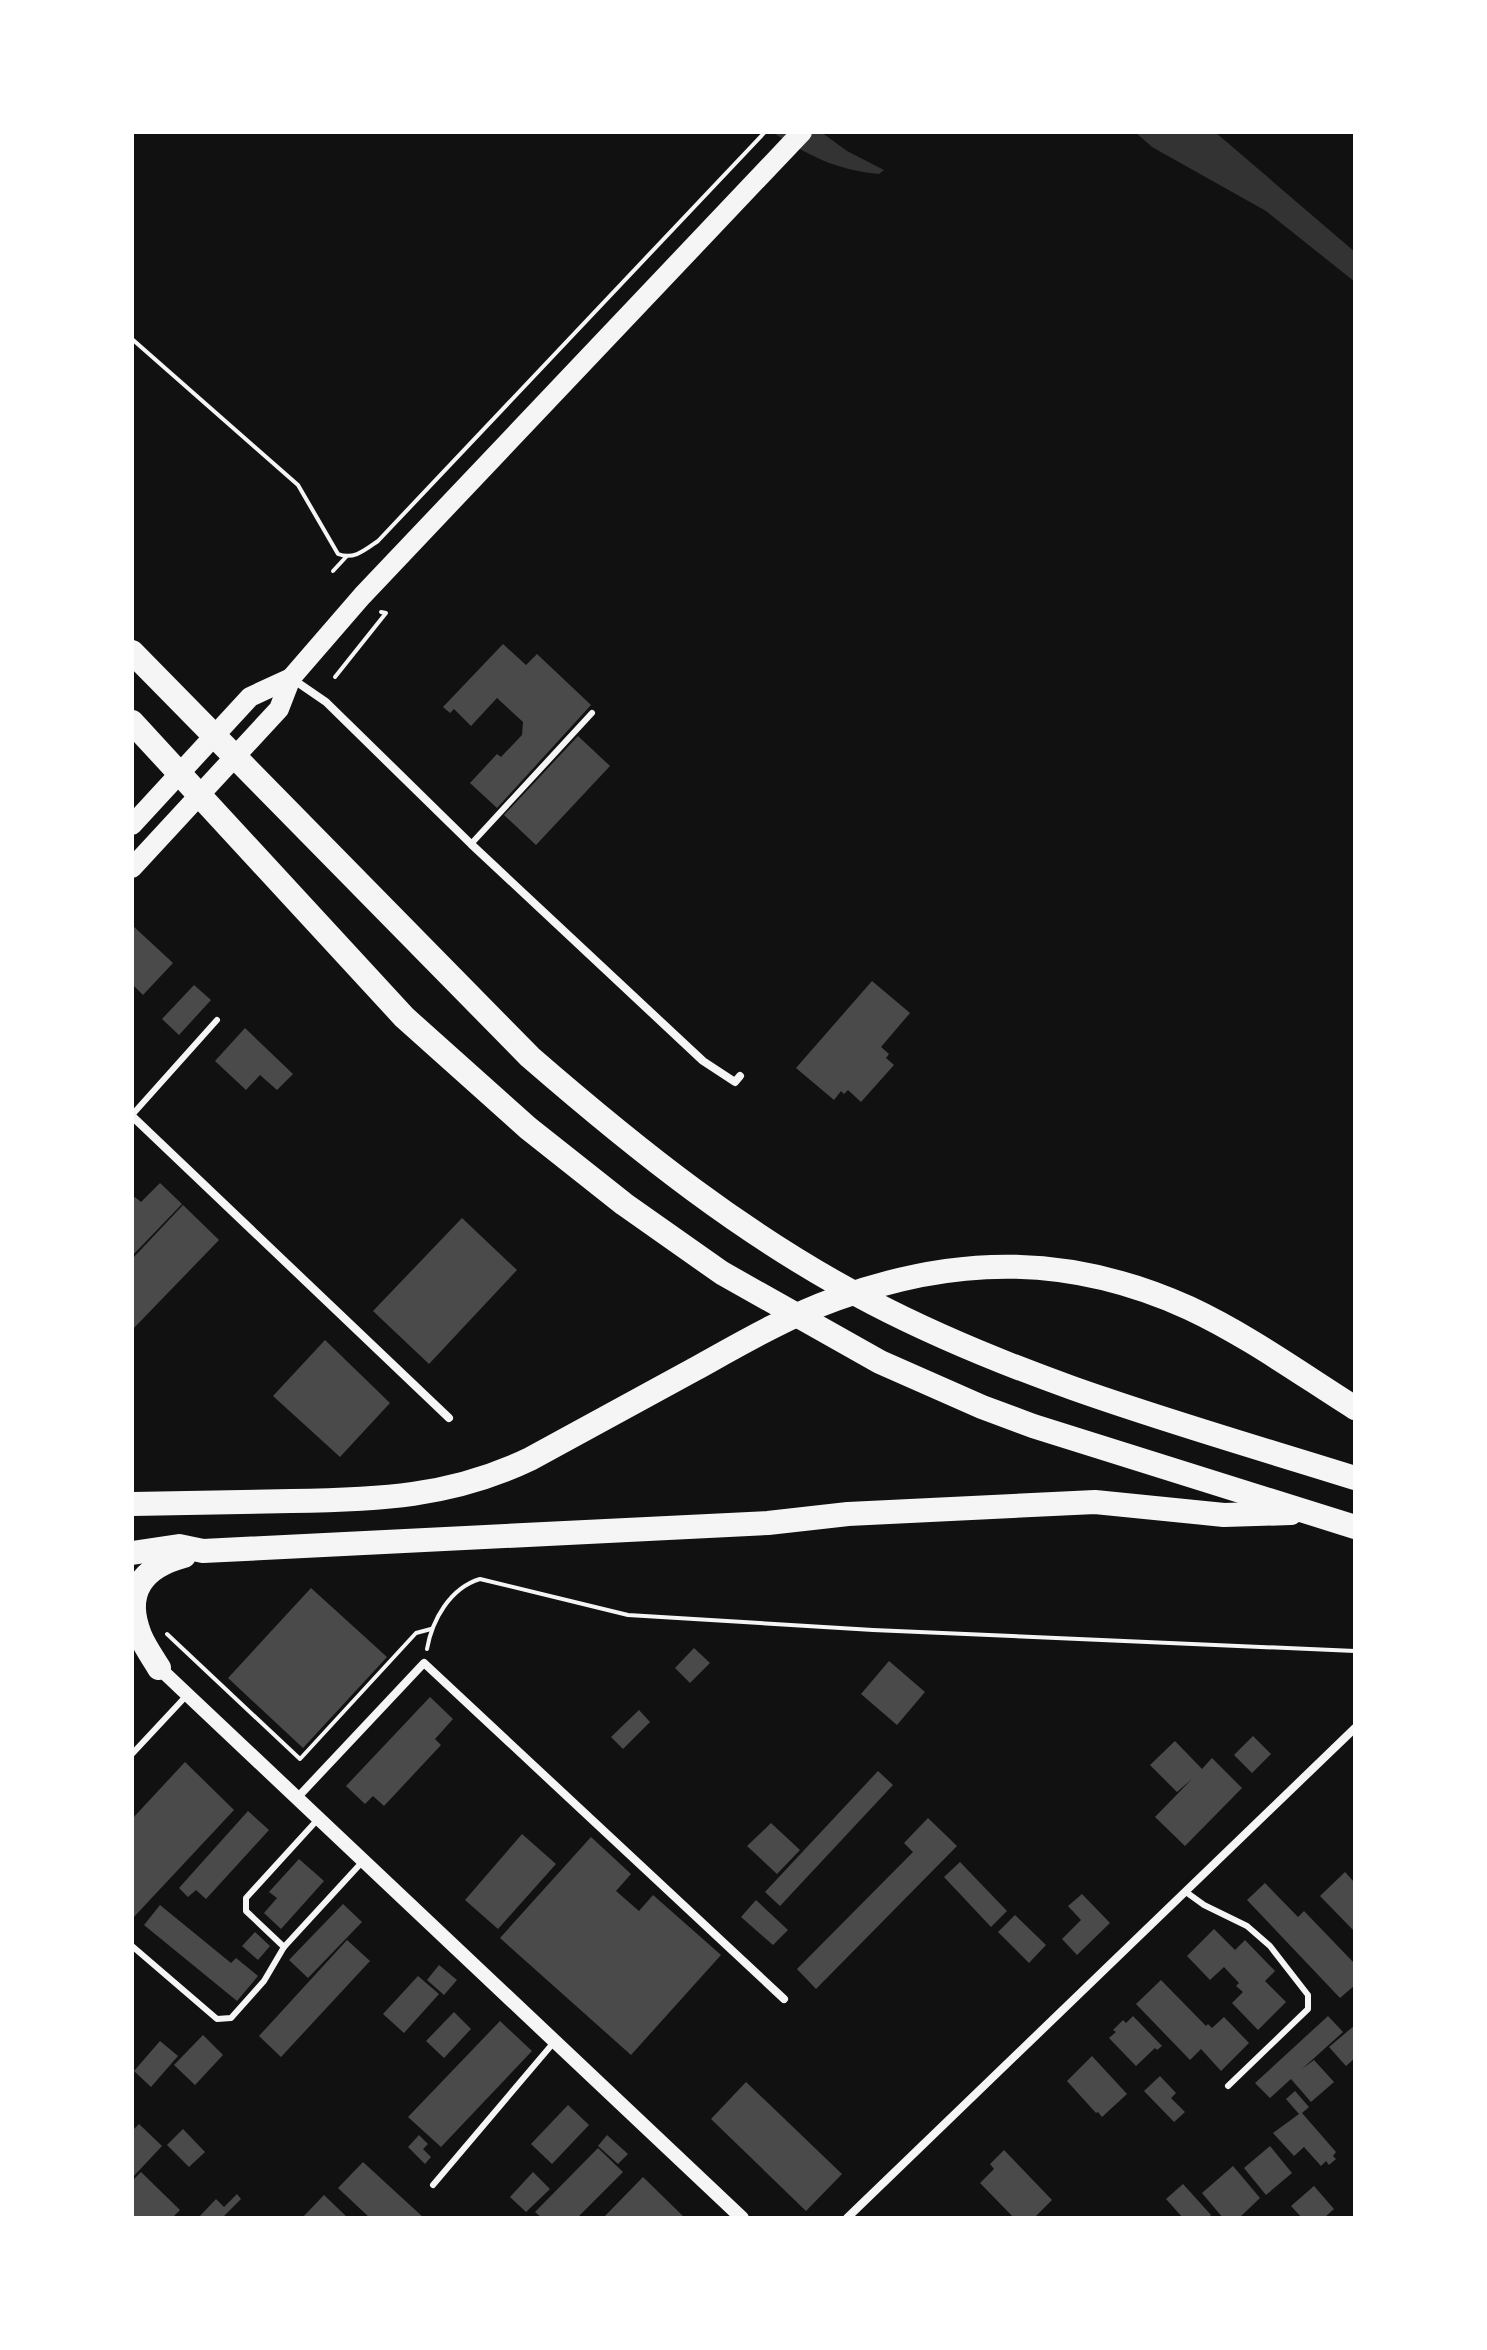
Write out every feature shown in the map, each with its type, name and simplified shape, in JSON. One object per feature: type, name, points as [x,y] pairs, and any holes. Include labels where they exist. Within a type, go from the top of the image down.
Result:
[{"type":"highway","points":[[132,652],[530,1057],[594,1113],[711,1203],[784,1252],[872,1303],[942,1336],[1085,1392],[1355,1478]]},
{"type":"highway","points":[[132,722],[404,1017],[528,1128],[624,1204],[722,1273],[880,1362],[982,1407],[1033,1426],[1355,1527]]},
{"type":"highway","points":[[132,1504],[370,1500],[460,1486],[495,1476],[530,1459],[808,1310],[906,1277],[990,1265],[1039,1267],[1090,1276],[1152,1293],[1228,1329],[1355,1408]]},
{"type":"highway","points":[[159,1668],[140,1634],[134,1602],[137,1590],[153,1568],[166,1561],[203,1551],[768,1523],[848,1514],[1095,1502],[1224,1515],[1311,1512]]},
{"type":"highway","points":[[132,1515],[160,1503]]},
{"type":"highway","points":[[132,1553],[179,1546],[203,1551]]},
{"type":"main road","points":[[132,868],[279,709],[291,678],[381,577],[802,132]]},
{"type":"main road","points":[[132,825],[250,697],[291,678]]},
{"type":"street","points":[[291,678],[326,702],[471,844],[703,1061],[738,1079]]},
{"type":"street","points":[[132,1115],[449,1418]]},
{"type":"street","points":[[132,1643],[742,2218]]},
{"type":"street","points":[[297,1798],[424,1663],[784,1999]]},
{"type":"street","points":[[847,2218],[1355,1728]]},
{"type":"lane","points":[[471,844],[592,713]]},
{"type":"lane","points":[[132,1115],[217,1020]]},
{"type":"lane","points":[[132,1754],[188,1694]]},
{"type":"lane","points":[[284,1947],[246,1911],[246,1898],[319,1818]]},
{"type":"lane","points":[[132,1946],[217,2019],[231,2018],[264,1981],[284,1947],[364,1860]]},
{"type":"lane","points":[[1186,1892],[1204,1905],[1247,1926],[1270,1946],[1308,1995],[1308,2009],[1228,2086]]},
{"type":"lane","points":[[433,2185],[555,2041]]},
{"type":"path","points":[[333,571],[346,557],[362,553],[378,541],[765,132]]},
{"type":"path","points":[[132,339],[298,485],[338,554],[346,557]]},
{"type":"path","points":[[335,677],[386,613],[381,612]]},
{"type":"path","points":[[424,1663],[431,1629],[444,1607],[459,1590],[480,1579],[628,1615],[873,1630],[1355,1651]]},
{"type":"path","points":[[161,1628],[300,1759],[416,1633],[431,1629]]},
{"type":"shaded area","points":[[772,132],[821,132],[847,151],[884,170],[879,174],[835,165]]},
{"type":"shaded area","points":[[1135,132],[1215,132],[1355,252],[1355,282],[1266,211],[1152,147]]},
{"type":"building","points":[[503,644],[526,665],[537,654],[591,705],[497,808],[470,783],[497,754],[501,757],[522,735],[523,722],[497,698],[471,726],[454,709],[450,713],[443,707]]},
{"type":"building","points":[[578,736],[610,766],[536,845],[504,815]]},
{"type":"building","points":[[132,925],[173,963],[143,995],[132,984]]},
{"type":"building","points":[[872,981],[910,1013],[881,1047],[894,1065],[861,1102],[848,1090],[844,1094],[841,1091],[834,1100],[796,1068]]},
{"type":"building","points":[[194,985],[211,1000],[179,1035],[162,1019]]},
{"type":"building","points":[[245,1028],[293,1074],[277,1090],[260,1075],[246,1090],[215,1061]]},
{"type":"building","points":[[160,1183],[182,1204],[132,1256],[132,1200],[135,1197],[141,1202]]},
{"type":"building","points":[[183,1205],[219,1240],[132,1330],[132,1259]]},
{"type":"building","points":[[462,1218],[517,1270],[429,1364],[373,1311]]},
{"type":"building","points":[[325,1340],[390,1403],[340,1457],[273,1396]]},
{"type":"building","points":[[311,1588],[387,1657],[303,1748],[228,1678]]},
{"type":"building","points":[[694,1648],[710,1663],[690,1683],[675,1668]]},
{"type":"building","points":[[889,1661],[925,1692],[897,1725],[861,1694]]},
{"type":"building","points":[[430,1697],[453,1719],[435,1739],[441,1745],[384,1806],[373,1796],[365,1804],[346,1786]]},
{"type":"building","points":[[639,1710],[650,1722],[623,1749],[611,1737]]},
{"type":"building","points":[[1253,1736],[1271,1754],[1252,1773],[1234,1755]]},
{"type":"building","points":[[1175,1741],[1202,1769],[1212,1758],[1242,1788],[1185,1846],[1155,1817],[1192,1779],[1177,1792],[1150,1765]]},
{"type":"building","points":[[185,1762],[234,1810],[132,1919],[132,1819]]},
{"type":"building","points":[[878,1771],[893,1785],[780,1906],[765,1892]]},
{"type":"building","points":[[248,1811],[269,1830],[206,1899],[196,1890],[188,1897],[179,1888]]},
{"type":"building","points":[[928,1818],[957,1846],[816,1989],[797,1969],[913,1852],[904,1843]]},
{"type":"building","points":[[771,1823],[800,1850],[777,1874],[747,1846]]},
{"type":"building","points":[[522,1834],[556,1864],[498,1929],[465,1900]]},
{"type":"building","points":[[591,1837],[631,1874],[616,1891],[639,1911],[653,1895],[721,1955],[631,2055],[500,1938]]},
{"type":"building","points":[[299,1859],[324,1881],[281,1929],[264,1913],[277,1898],[269,1892]]},
{"type":"building","points":[[960,1862],[1007,1911],[991,1927],[944,1877]]},
{"type":"building","points":[[1345,1872],[1355,1883],[1355,1932],[1320,1896]]},
{"type":"building","points":[[1265,1883],[1298,1917],[1304,1911],[1355,1964],[1355,1985],[1340,1998],[1247,1900]]},
{"type":"building","points":[[1082,1894],[1110,1923],[1077,1955],[1062,1939],[1081,1920],[1068,1906]]},
{"type":"building","points":[[756,1900],[788,1930],[773,1945],[741,1917]]},
{"type":"building","points":[[343,1904],[362,1922],[308,1978],[289,1960]]},
{"type":"building","points":[[160,1905],[231,1963],[236,1958],[258,1976],[237,2001],[144,1925]]},
{"type":"building","points":[[1015,1915],[1046,1945],[1029,1963],[998,1932]]},
{"type":"building","points":[[1214,1929],[1235,1950],[1245,1940],[1275,1971],[1265,1981],[1286,2002],[1258,2030],[1232,2003],[1243,1992],[1224,1967],[1210,1980],[1187,1956]]},
{"type":"building","points":[[255,1932],[270,1946],[258,1960],[242,1946]]},
{"type":"building","points":[[347,1940],[370,1961],[281,2057],[259,2036]]},
{"type":"building","points":[[439,1965],[457,1980],[444,1995],[427,1980]]},
{"type":"building","points":[[418,1976],[439,1994],[404,2033],[383,2014]]},
{"type":"building","points":[[1161,1980],[1206,2026],[1208,2024],[1212,2028],[1224,2017],[1249,2043],[1221,2071],[1201,2049],[1190,2060],[1136,2004]]},
{"type":"building","points":[[454,2012],[471,2029],[444,2058],[426,2041]]},
{"type":"building","points":[[1133,2016],[1162,2046],[1157,2050],[1155,2048],[1136,2066],[1109,2038],[1123,2020],[1126,2023]]},
{"type":"building","points":[[1328,2016],[1343,2032],[1302,2069],[1314,2060],[1334,2082],[1311,2102],[1291,2079],[1270,2098],[1255,2083]]},
{"type":"building","points":[[500,2021],[532,2051],[441,2147],[408,2117]]},
{"type":"building","points":[[1355,2025],[1355,2058],[1346,2066],[1329,2047]]},
{"type":"building","points":[[203,2035],[223,2055],[195,2085],[174,2065]]},
{"type":"building","points":[[160,2041],[178,2056],[151,2087],[134,2071]]},
{"type":"building","points":[[1092,2056],[1127,2094],[1102,2117],[1067,2081]]},
{"type":"building","points":[[1160,2076],[1176,2093],[1171,2098],[1185,2112],[1174,2122],[1144,2091]]},
{"type":"building","points":[[746,2082],[842,2174],[806,2211],[711,2119]]},
{"type":"building","points":[[1295,2091],[1309,2107],[1302,2113],[1336,2152],[1333,2156],[1336,2159],[1329,2165],[1326,2161],[1321,2166],[1304,2147],[1294,2156],[1273,2133],[1299,2114],[1286,2099]]},
{"type":"building","points":[[568,2105],[589,2125],[552,2164],[531,2144]]},
{"type":"building","points":[[139,2124],[162,2146],[132,2178],[132,2131]]},
{"type":"building","points":[[183,2129],[205,2152],[189,2167],[167,2145]]},
{"type":"building","points":[[419,2135],[428,2144],[423,2149],[431,2157],[425,2164],[408,2147]]},
{"type":"building","points":[[607,2135],[628,2154],[618,2164],[598,2146]]},
{"type":"building","points":[[1270,2146],[1292,2173],[1266,2195],[1244,2168]]},
{"type":"building","points":[[598,2148],[623,2172],[577,2218],[542,2218],[535,2212]]},
{"type":"building","points":[[1004,2150],[1052,2200],[1034,2218],[1014,2218],[980,2183],[994,2169],[990,2164]]},
{"type":"building","points":[[363,2162],[424,2218],[370,2218],[338,2188]]},
{"type":"building","points":[[1233,2166],[1260,2198],[1239,2218],[1223,2218],[1202,2193]]},
{"type":"building","points":[[141,2172],[180,2210],[172,2218],[132,2218],[132,2181]]},
{"type":"building","points":[[533,2172],[550,2189],[526,2212],[510,2197]]},
{"type":"building","points":[[643,2177],[685,2218],[603,2218]]},
{"type":"building","points":[[1183,2184],[1211,2215],[1208,2218],[1183,2218],[1166,2199]]},
{"type":"building","points":[[1314,2186],[1334,2209],[1326,2216],[1328,2218],[1302,2218],[1291,2206]]},
{"type":"building","points":[[237,2194],[241,2199],[222,2218],[198,2218],[216,2199],[224,2207]]},
{"type":"building","points":[[324,2195],[348,2218],[302,2218]]}]
